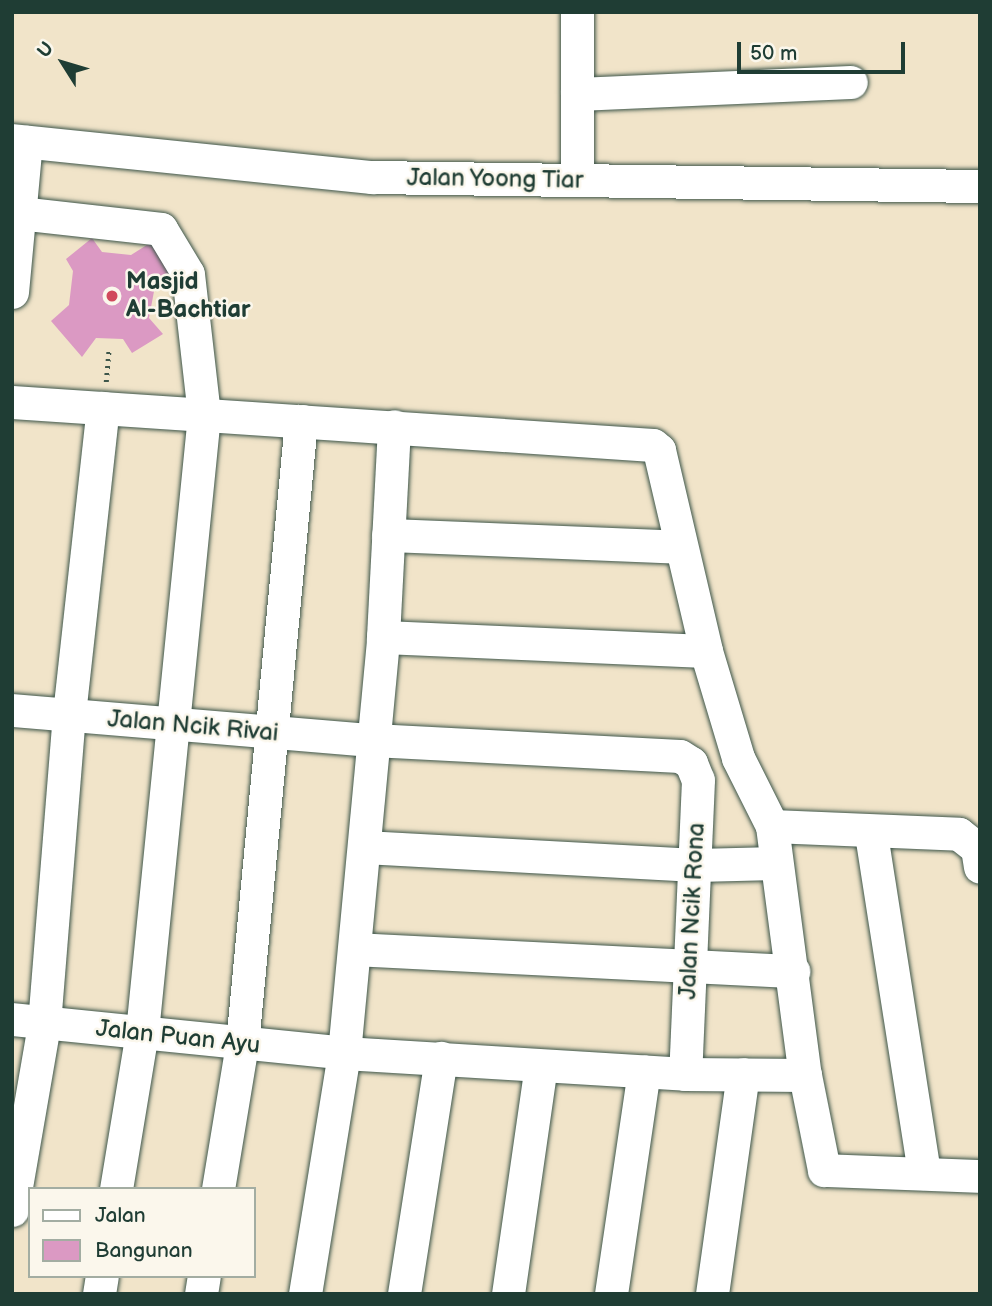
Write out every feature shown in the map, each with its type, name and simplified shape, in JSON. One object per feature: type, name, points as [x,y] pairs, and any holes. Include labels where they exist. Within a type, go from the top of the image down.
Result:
[{"type":"street","points":[[577,12],[577,180]]},
{"type":"street","points":[[577,94],[851,82]]},
{"type":"street","points":[[12,292],[19,213],[19,141]]},
{"type":"street","name":"Jalan Yoong Tiar","points":[[19,141],[372,177],[980,187]]},
{"type":"street","points":[[19,213],[161,229],[188,274],[204,415],[142,1032],[116,1187]]},
{"type":"street","points":[[12,402],[653,445],[659,450],[706,651],[738,758],[772,826],[805,1075],[824,1170],[980,1176]]},
{"type":"street","points":[[12,1210],[28,1021],[69,715],[103,408]]},
{"type":"street","points":[[218,1187],[242,1044],[268,733],[301,421]]},
{"type":"street","points":[[305,1294],[345,1053],[383,637],[394,426]]},
{"type":"street","points":[[388,535],[681,547]]},
{"type":"street","points":[[383,637],[706,651]]},
{"type":"street","name":"Jalan Ncik Rivai","points":[[12,710],[373,740],[685,760],[738,758]]},
{"type":"street","name":"Jalan Ncik Rona","points":[[685,760],[698,780],[685,1074]]},
{"type":"street","points":[[772,826],[871,834],[959,834],[977,848],[980,867]]},
{"type":"street","points":[[871,834],[924,1173]]},
{"type":"street","points":[[364,847],[695,865],[776,863]]},
{"type":"street","points":[[355,949],[793,971]]},
{"type":"street","name":"Jalan Puan Ayu","points":[[28,1021],[345,1053],[685,1074],[805,1075]]},
{"type":"street","points":[[404,1294],[441,1058]]},
{"type":"street","points":[[508,1294],[541,1066]]},
{"type":"street","points":[[611,1294],[644,1071]]},
{"type":"street","points":[[712,1294],[743,1074]]},
{"type":"building","name":"Masjid Al-Bachtiar","points":[[92,238],[102,252],[131,255],[150,243],[178,275],[155,286],[149,318],[163,334],[132,353],[123,339],[96,338],[82,357],[51,321],[69,305],[73,271],[66,259]]},
{"type":"place","name":"Masjid Al-Bachtiar","points":[[112,296]]}]
